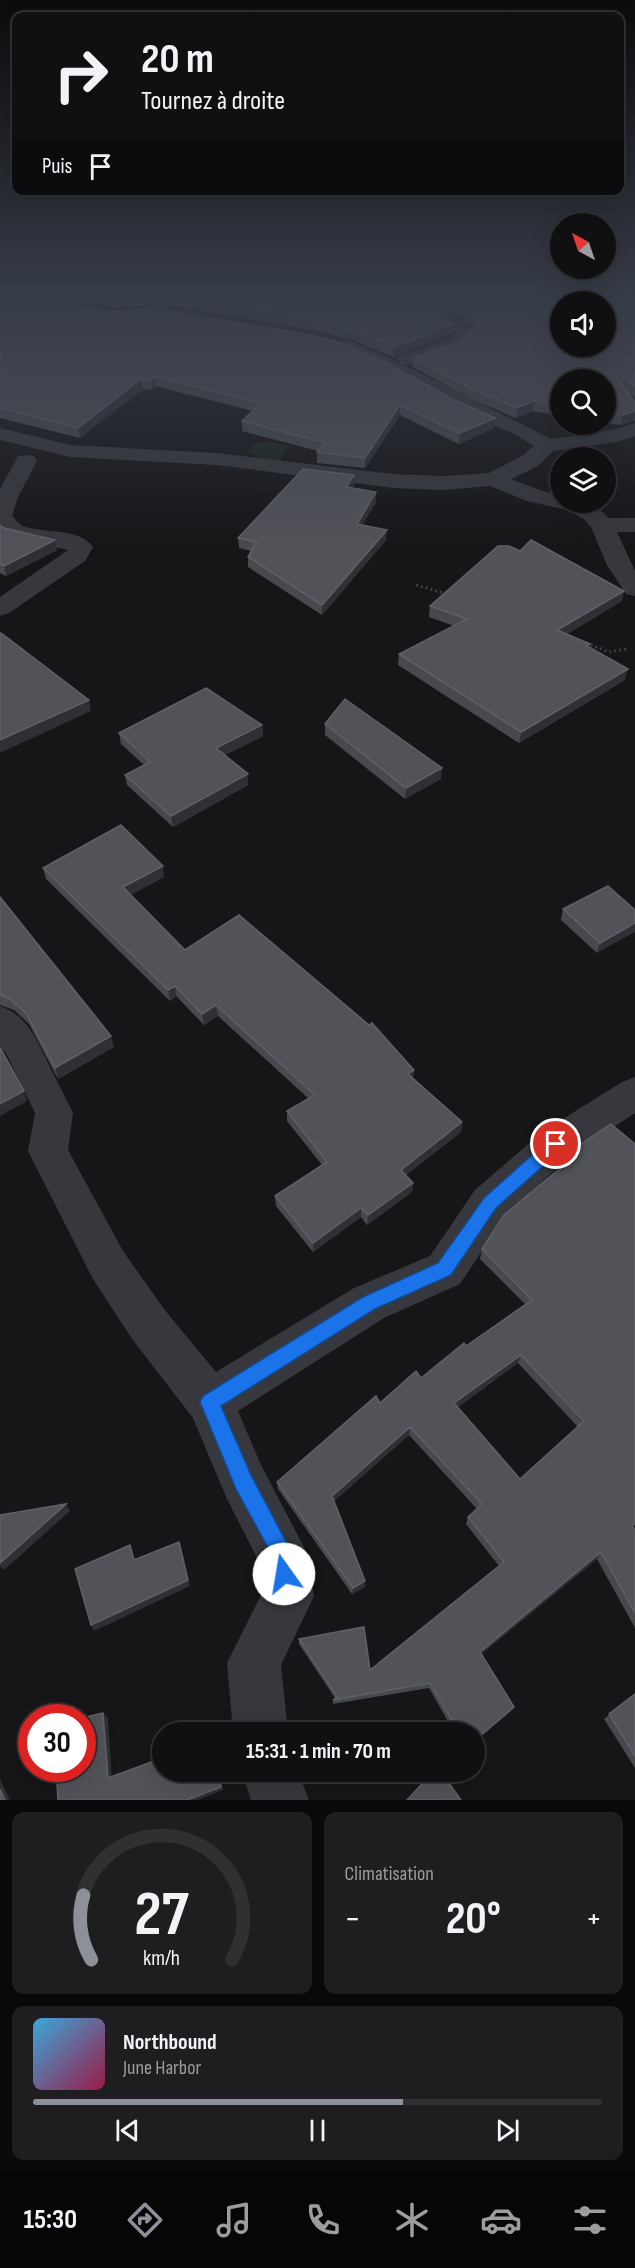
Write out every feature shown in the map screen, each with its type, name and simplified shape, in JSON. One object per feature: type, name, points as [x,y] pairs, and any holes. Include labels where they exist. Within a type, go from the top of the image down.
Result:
[{"type":"street","points":[[416,379],[461,404],[531,434],[547,446]]},
{"type":"street","points":[[0,434],[70,451],[217,459],[393,481],[443,483],[493,479],[530,461],[547,446],[616,436],[635,429]]},
{"type":"street","points":[[0,463],[48,459],[70,451]]},
{"type":"street","points":[[0,608],[77,556],[81,547],[71,542],[15,531],[0,518],[7,497],[26,461]]},
{"type":"street","points":[[493,479],[535,496],[550,499]]},
{"type":"street","points":[[590,513],[607,531],[615,558],[635,589]]},
{"type":"street","points":[[602,525],[635,525]]},
{"type":"street","points":[[0,1022],[20,1043],[54,1113],[48,1151],[108,1265],[148,1324],[210,1402],[244,1482],[281,1551],[288,1596],[254,1663],[260,1722]]},
{"type":"street","points":[[210,1402],[369,1303],[445,1269],[490,1203],[556,1144],[635,1093]]},
{"type":"street","points":[[274,1782],[280,1800]]},
{"type":"path","points":[[416,585],[457,597]]},
{"type":"path","points":[[580,640],[609,652],[627,649]]},
{"type":"shaded area","points":[[273,442],[290,446],[279,460],[269,461],[245,451],[255,443]]},
{"type":"building","points":[[0,379],[141,379],[78,428],[0,408]]},
{"type":"building","points":[[166,379],[416,379],[454,400],[496,418],[460,433],[400,405],[365,458],[317,452],[326,443],[242,421],[261,403]]},
{"type":"building","points":[[453,379],[550,379],[550,403],[534,401],[517,408]]},
{"type":"building","points":[[616,379],[635,402],[635,411],[623,415],[616,414]]},
{"type":"building","points":[[626,379],[635,379],[635,386]]},
{"type":"building","points":[[303,469],[354,475],[346,487],[376,492],[357,524],[387,530],[322,605],[248,557],[256,542],[238,538]]},
{"type":"building","points":[[0,525],[4,528],[55,540],[4,566],[0,564]]},
{"type":"building","points":[[531,540],[624,591],[557,630],[590,644],[587,646],[628,669],[521,732],[399,654],[467,619],[430,606],[498,546],[509,546],[520,551]]},
{"type":"building","points":[[1,633],[89,700],[0,740]]},
{"type":"building","points":[[206,688],[262,725],[216,748],[248,774],[171,816],[125,775],[150,762],[119,733]]},
{"type":"building","points":[[345,699],[442,768],[406,788],[325,724]]},
{"type":"building","points":[[121,825],[163,866],[123,887],[185,950],[239,915],[369,1025],[372,1023],[414,1070],[408,1074],[462,1122],[401,1170],[413,1183],[368,1215],[361,1208],[313,1243],[275,1196],[327,1162],[287,1111],[315,1095],[216,1005],[202,1014],[175,986],[168,990],[43,868]]},
{"type":"building","points":[[608,886],[635,910],[635,923],[600,943],[563,909]]},
{"type":"building","points":[[0,897],[111,1036],[55,1068],[26,1013],[10,999],[0,995]]},
{"type":"building","points":[[0,1047],[24,1091],[0,1104]]},
{"type":"building","points":[[611,1124],[635,1144],[635,1523],[632,1526],[635,1530],[635,1613],[601,1552],[480,1652],[514,1707],[485,1732],[485,1722],[453,1722],[430,1683],[333,1700],[337,1697],[299,1639],[364,1627],[370,1670],[504,1562],[468,1517],[482,1504],[410,1427],[332,1496],[365,1581],[353,1588],[277,1482],[376,1396],[380,1403],[416,1371],[421,1378],[464,1343],[466,1346],[532,1300],[482,1249],[504,1215],[571,1159],[567,1155]],"holes":[[[521,1355],[584,1421],[520,1479],[454,1403]]]},
{"type":"building","points":[[66,1504],[0,1563],[0,1515]]},
{"type":"building","points":[[179,1542],[188,1580],[91,1625],[75,1569],[130,1545],[134,1560]]},
{"type":"building","points":[[635,1694],[635,1756],[609,1714]]},
{"type":"building","points":[[103,1713],[108,1778],[152,1762],[152,1782],[220,1782],[221,1787],[187,1800],[58,1800],[57,1782],[96,1782],[96,1715]]},
{"type":"building","points":[[424,1782],[448,1782],[461,1800],[407,1800]]},
{"type":"building","points":[[0,1789],[5,1800],[0,1800]]},
{"type":"route","points":[[284,1574],[281,1551],[244,1482],[210,1402],[369,1303],[445,1269],[490,1203],[556,1144]]}]
